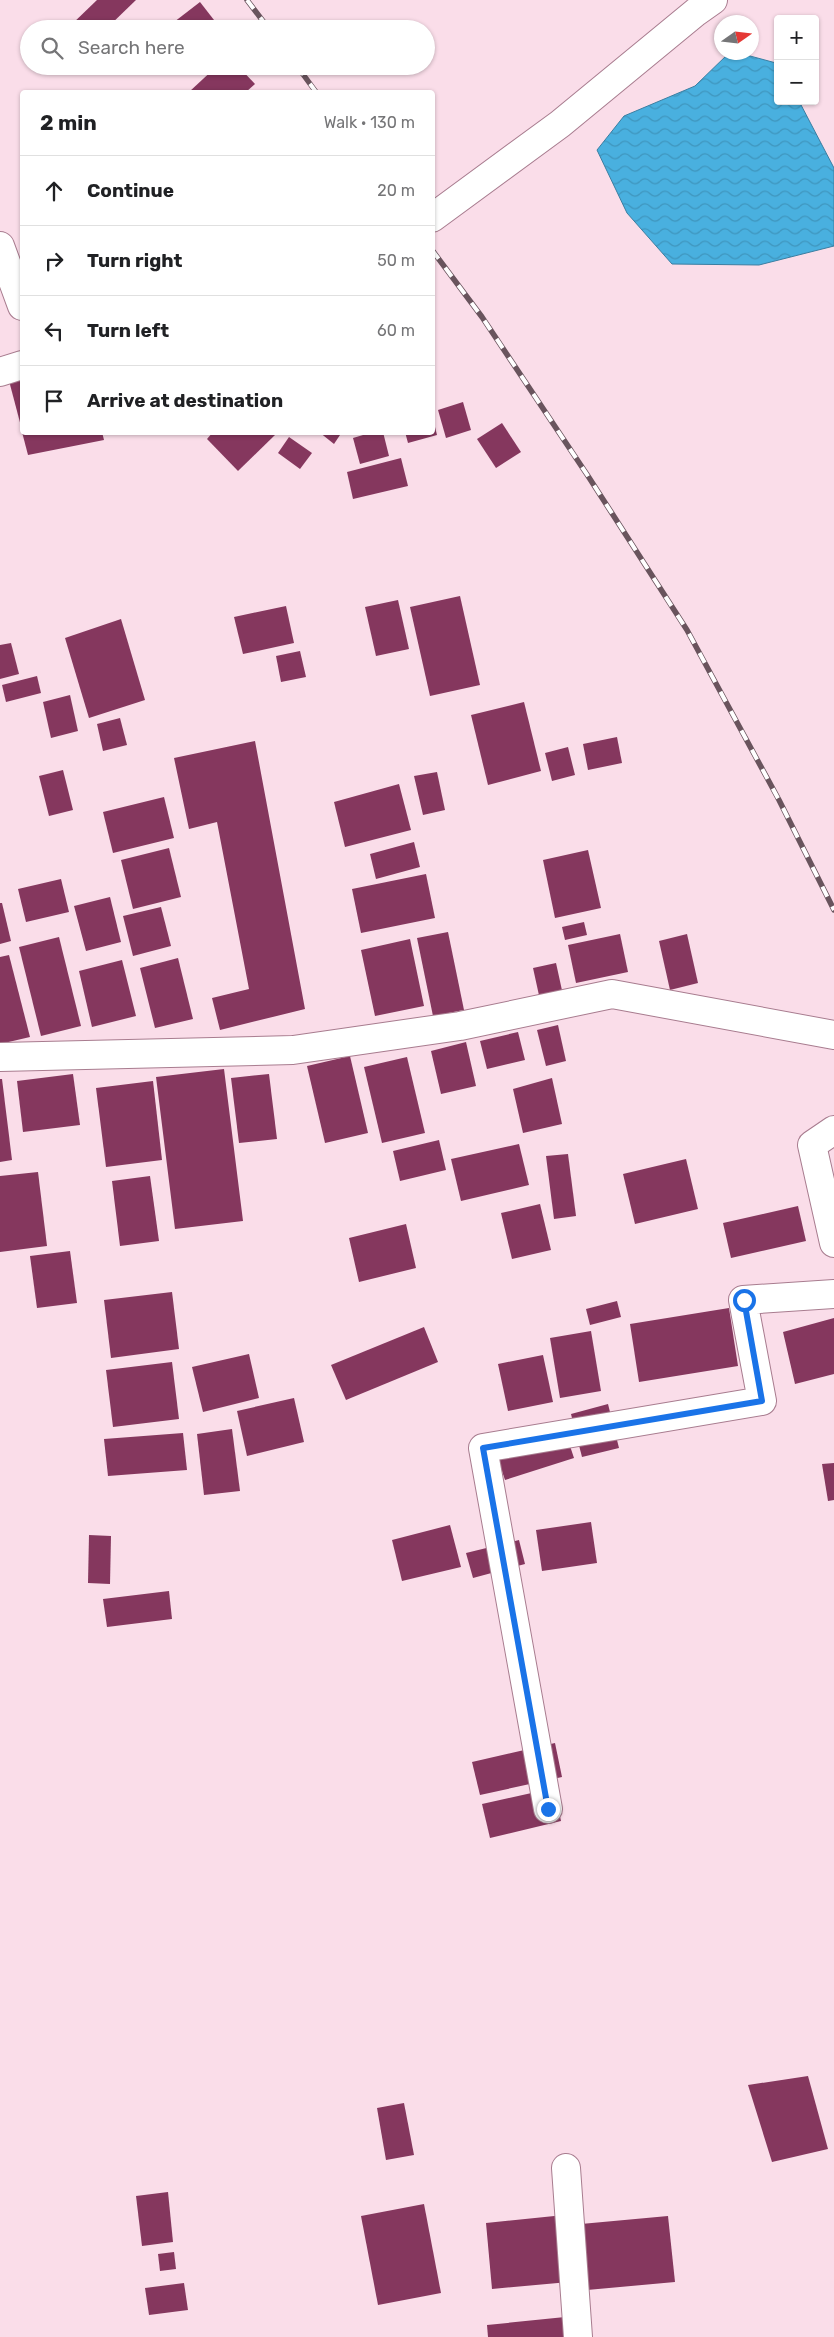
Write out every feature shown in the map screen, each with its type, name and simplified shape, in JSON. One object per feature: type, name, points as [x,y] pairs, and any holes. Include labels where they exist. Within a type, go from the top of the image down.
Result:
[{"type":"street","points":[[435,216],[560,124],[713,0]]},
{"type":"street","points":[[0,246],[20,301]]},
{"type":"street","points":[[0,372],[20,367]]},
{"type":"street","points":[[0,1057],[293,1050],[460,1026],[612,994],[834,1035]]},
{"type":"street","points":[[834,1130],[812,1145],[834,1243]]},
{"type":"street","points":[[548,1809],[483,1448],[762,1401],[744,1300],[834,1294]]},
{"type":"street","points":[[566,2168],[578,2337]]},
{"type":"water","points":[[759,58],[774,62],[774,105],[801,105],[834,168],[834,246],[759,265],[672,264],[627,213],[597,150],[624,116],[695,86],[722,60],[759,60]]},
{"type":"building","points":[[97,0],[136,0],[115,20],[76,20]]},
{"type":"building","points":[[200,2],[214,20],[177,20]]},
{"type":"building","points":[[207,75],[246,75],[255,84],[248,90],[191,90]]},
{"type":"building","points":[[20,354],[20,422],[3,358]]},
{"type":"building","points":[[463,402],[471,430],[446,438],[438,410]]},
{"type":"building","points":[[502,423],[521,452],[496,468],[477,439]]},
{"type":"building","points":[[435,427],[437,435],[408,443],[406,435],[435,435]]},
{"type":"building","points":[[23,435],[103,435],[104,440],[28,455]]},
{"type":"building","points":[[210,435],[275,435],[238,471],[207,439]]},
{"type":"building","points":[[323,435],[340,435],[334,444]]},
{"type":"building","points":[[363,435],[384,435],[389,456],[360,464],[353,438]]},
{"type":"building","points":[[289,437],[312,453],[300,469],[278,453]]},
{"type":"building","points":[[401,458],[408,486],[353,499],[347,472]]},
{"type":"building","points":[[460,596],[480,685],[430,696],[410,607]]},
{"type":"building","points":[[398,600],[409,649],[376,656],[365,607]]},
{"type":"building","points":[[286,606],[294,643],[243,654],[234,617]]},
{"type":"building","points":[[121,619],[145,700],[89,718],[65,638]]},
{"type":"building","points":[[11,643],[19,674],[0,679],[0,645]]},
{"type":"building","points":[[300,651],[306,677],[281,682],[276,656]]},
{"type":"building","points":[[37,676],[41,693],[6,702],[2,685]]},
{"type":"building","points":[[70,695],[78,731],[51,738],[43,702]]},
{"type":"building","points":[[524,702],[541,771],[488,785],[471,715]]},
{"type":"building","points":[[120,718],[127,745],[103,751],[97,724]]},
{"type":"building","points":[[617,737],[622,763],[588,770],[583,744]]},
{"type":"building","points":[[255,741],[305,1009],[220,1030],[212,998],[249,989],[217,822],[189,829],[174,758]]},
{"type":"building","points":[[568,747],[575,775],[552,781],[545,753]]},
{"type":"building","points":[[63,770],[73,810],[49,816],[39,776]]},
{"type":"building","points":[[437,772],[445,810],[423,815],[414,776]]},
{"type":"building","points":[[399,784],[411,830],[345,847],[334,802]]},
{"type":"building","points":[[164,797],[174,838],[113,853],[103,812]]},
{"type":"building","points":[[414,842],[420,867],[376,879],[370,854]]},
{"type":"building","points":[[169,848],[181,897],[133,909],[121,860]]},
{"type":"building","points":[[588,850],[601,908],[555,918],[543,860]]},
{"type":"building","points":[[426,874],[435,918],[361,933],[352,889]]},
{"type":"building","points":[[61,879],[69,912],[26,922],[18,889]]},
{"type":"building","points":[[110,897],[121,942],[86,951],[74,906]]},
{"type":"building","points":[[0,903],[2,903],[11,941],[0,944]]},
{"type":"building","points":[[161,907],[171,946],[133,956],[123,916]]},
{"type":"building","points":[[584,922],[587,935],[565,940],[562,927]]},
{"type":"building","points":[[448,932],[464,1010],[433,1016],[417,938]]},
{"type":"building","points":[[620,934],[628,972],[576,983],[568,945]]},
{"type":"building","points":[[687,934],[698,983],[670,990],[659,941]]},
{"type":"building","points":[[59,937],[81,1026],[41,1036],[19,947]]},
{"type":"building","points":[[410,939],[424,1006],[375,1016],[361,950]]},
{"type":"building","points":[[9,955],[30,1037],[0,1044],[0,957]]},
{"type":"building","points":[[178,958],[193,1019],[155,1028],[140,968]]},
{"type":"building","points":[[122,960],[136,1016],[92,1027],[79,971]]},
{"type":"building","points":[[556,963],[563,995],[540,1000],[533,968]]},
{"type":"building","points":[[558,1025],[566,1061],[546,1066],[537,1030]]},
{"type":"building","points":[[518,1032],[525,1060],[487,1069],[480,1041]]},
{"type":"building","points":[[466,1042],[476,1086],[441,1094],[431,1051]]},
{"type":"building","points":[[350,1056],[368,1133],[325,1143],[307,1066]]},
{"type":"building","points":[[407,1057],[425,1133],[382,1143],[364,1067]]},
{"type":"building","points":[[224,1069],[243,1221],[175,1229],[156,1077]]},
{"type":"building","points":[[73,1074],[80,1125],[23,1132],[17,1081]]},
{"type":"building","points":[[269,1074],[277,1139],[239,1143],[231,1078]]},
{"type":"building","points":[[552,1078],[562,1124],[523,1133],[513,1089]]},
{"type":"building","points":[[0,1079],[2,1079],[12,1160],[0,1162]]},
{"type":"building","points":[[153,1081],[162,1160],[106,1167],[96,1088]]},
{"type":"building","points":[[439,1140],[446,1170],[400,1181],[393,1151]]},
{"type":"building","points":[[519,1144],[529,1185],[461,1201],[451,1159]]},
{"type":"building","points":[[568,1154],[576,1216],[554,1219],[546,1156]]},
{"type":"building","points":[[686,1159],[698,1209],[635,1224],[623,1174]]},
{"type":"building","points":[[38,1172],[47,1246],[0,1252],[0,1176]]},
{"type":"building","points":[[150,1176],[159,1241],[120,1246],[112,1181]]},
{"type":"building","points":[[540,1204],[551,1250],[512,1259],[501,1213]]},
{"type":"building","points":[[798,1206],[806,1241],[731,1258],[723,1223]]},
{"type":"building","points":[[406,1224],[416,1268],[359,1282],[349,1238]]},
{"type":"building","points":[[70,1251],[77,1303],[37,1308],[30,1256]]},
{"type":"building","points":[[172,1292],[179,1349],[111,1358],[104,1300]]},
{"type":"building","points":[[617,1301],[621,1317],[590,1325],[586,1309]]},
{"type":"building","points":[[729,1308],[738,1366],[639,1382],[630,1324]]},
{"type":"building","points":[[834,1318],[834,1374],[795,1384],[783,1332]]},
{"type":"building","points":[[424,1327],[438,1362],[346,1400],[331,1365]]},
{"type":"building","points":[[591,1331],[601,1391],[560,1398],[550,1338]]},
{"type":"building","points":[[249,1354],[259,1398],[203,1412],[192,1367]]},
{"type":"building","points":[[543,1355],[553,1402],[508,1411],[498,1364]]},
{"type":"building","points":[[172,1362],[179,1419],[113,1427],[106,1370]]},
{"type":"building","points":[[294,1398],[304,1442],[247,1456],[237,1411]]},
{"type":"building","points":[[608,1404],[619,1448],[582,1457],[571,1414]]},
{"type":"building","points":[[563,1425],[574,1458],[505,1480],[494,1447]]},
{"type":"building","points":[[232,1429],[240,1491],[204,1495],[197,1434]]},
{"type":"building","points":[[183,1433],[187,1470],[108,1476],[104,1439]]},
{"type":"building","points":[[834,1463],[834,1500],[828,1501],[822,1464]]},
{"type":"building","points":[[591,1522],[597,1563],[542,1571],[536,1530]]},
{"type":"building","points":[[450,1525],[461,1567],[402,1581],[392,1540]]},
{"type":"building","points":[[89,1535],[111,1536],[110,1584],[88,1583]]},
{"type":"building","points":[[519,1540],[525,1564],[473,1578],[466,1553]]},
{"type":"building","points":[[169,1591],[172,1619],[107,1627],[103,1599]]},
{"type":"building","points":[[555,1743],[562,1777],[480,1795],[472,1762]]},
{"type":"building","points":[[554,1788],[561,1821],[490,1838],[482,1804]]},
{"type":"building","points":[[808,2076],[828,2149],[772,2162],[748,2085]]},
{"type":"building","points":[[404,2103],[414,2155],[386,2160],[377,2108]]},
{"type":"building","points":[[168,2192],[173,2242],[142,2246],[136,2196]]},
{"type":"building","points":[[424,2204],[441,2293],[378,2305],[361,2216]]},
{"type":"building","points":[[574,2214],[580,2281],[492,2289],[486,2223]]},
{"type":"building","points":[[668,2216],[675,2282],[587,2290],[581,2224]]},
{"type":"building","points":[[174,2252],[176,2269],[160,2271],[158,2254]]},
{"type":"building","points":[[184,2283],[188,2310],[149,2315],[145,2288]]},
{"type":"building","points":[[575,2316],[577,2337],[488,2337],[487,2325]]},
{"type":"railway","points":[[247,0],[262,20]]},
{"type":"railway","points":[[304,75],[315,90]]},
{"type":"railway","points":[[435,254],[482,317],[588,476],[687,630],[779,800],[834,910]]},
{"type":"route","points":[[548,1809],[483,1448],[762,1401],[744,1300]]}]
